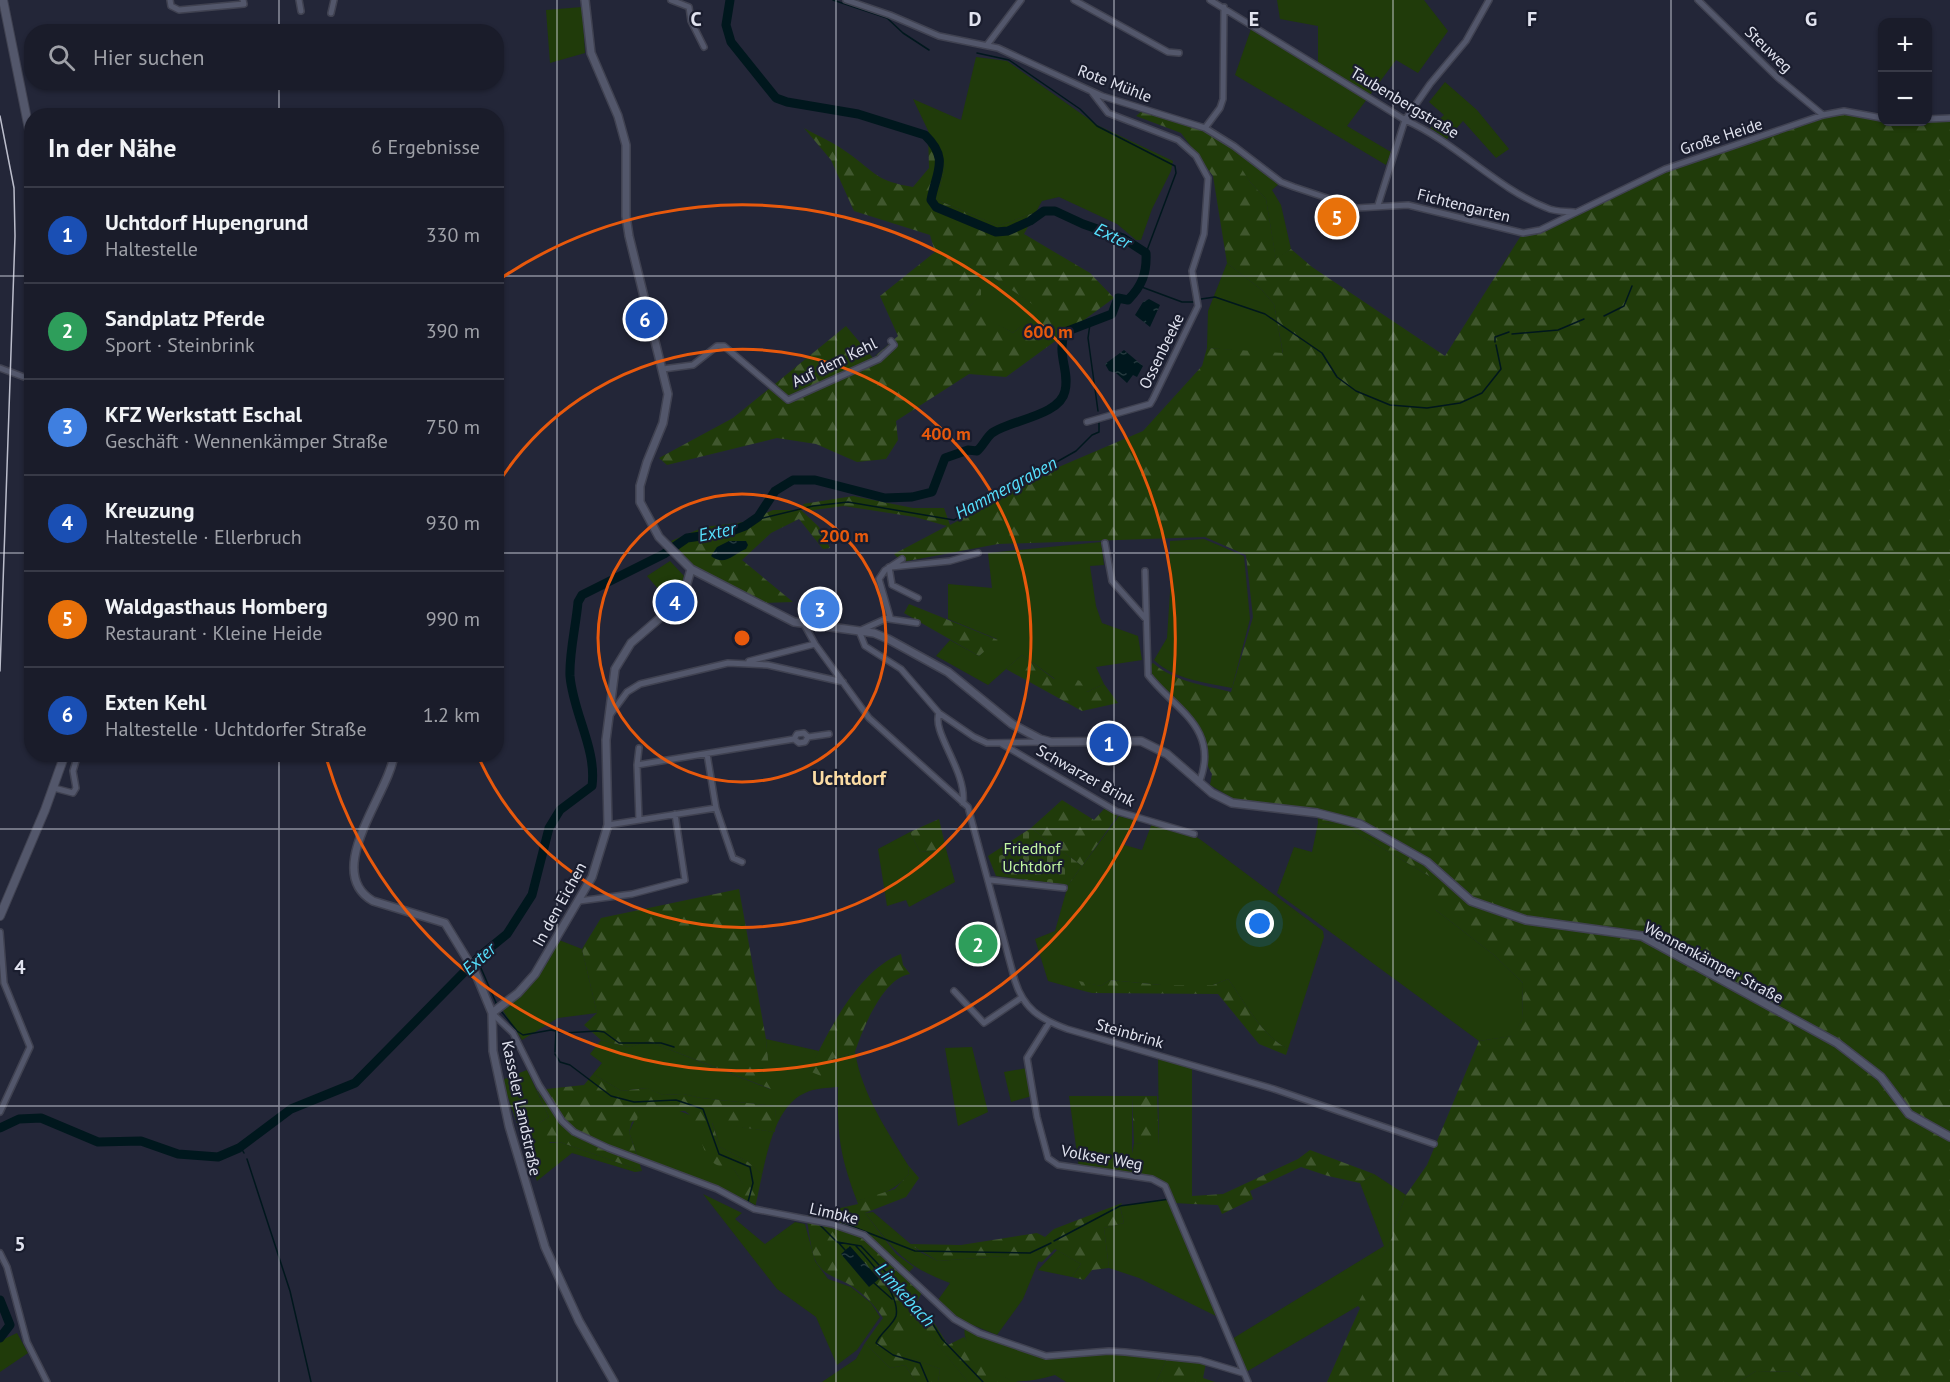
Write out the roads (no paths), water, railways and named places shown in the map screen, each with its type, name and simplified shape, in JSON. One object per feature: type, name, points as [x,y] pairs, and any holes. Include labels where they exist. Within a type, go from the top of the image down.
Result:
[{"type":"main road","points":[[3,0],[25,108]]},
{"type":"main road","points":[[0,916],[54,788],[62,762]]},
{"type":"street","points":[[170,3],[179,10],[244,4],[243,0]]},
{"type":"street","points":[[299,0],[301,11]]},
{"type":"street","points":[[331,13],[334,0]]},
{"type":"street","name":"Wennenkämper Straße","points":[[585,0],[591,54],[618,116],[626,145],[626,216],[629,236],[668,394],[667,410],[642,474],[640,502],[646,516],[665,544],[691,569],[805,626],[859,631],[882,636],[948,672],[1012,724],[1040,739],[1051,742],[1141,741],[1167,754],[1212,793],[1232,803],[1317,813],[1360,824],[1427,862],[1471,901],[1526,920],[1642,936],[1837,1043],[1881,1077],[1909,1114],[1950,1137]]},
{"type":"street","points":[[670,0],[689,8],[692,21],[704,46]]},
{"type":"street","name":"Rote Mühle","points":[[846,0],[890,15],[939,36],[987,45],[1026,59],[1091,91],[1205,128],[1234,146]]},
{"type":"street","points":[[987,45],[1021,0]]},
{"type":"street","points":[[1074,0],[1168,52],[1179,53]]},
{"type":"street","name":"Taubenbergstraße","points":[[1210,0],[1405,120],[1431,132],[1526,198],[1547,208],[1574,212]]},
{"type":"street","points":[[1378,205],[1405,120],[1430,84],[1466,41],[1489,0]]},
{"type":"street","name":"Steuweg","points":[[1698,0],[1777,77],[1823,115]]},
{"type":"street","points":[[1205,128],[1221,108],[1223,99],[1224,7]]},
{"type":"street","name":"Ossenbeeke","points":[[1087,423],[1150,404],[1198,306],[1192,271],[1204,234],[1208,178],[1196,156],[1178,140],[1108,112],[1091,91]]},
{"type":"street","name":"Große Heide","points":[[1574,212],[1665,168],[1823,115],[1844,111],[1878,117]]},
{"type":"street","points":[[1932,119],[1950,118]]},
{"type":"street","name":"Fichtengarten","points":[[1234,146],[1281,182],[1357,208],[1408,205],[1523,233],[1540,230],[1574,212]]},
{"type":"street","name":"Auf dem Kehl","points":[[663,369],[693,365],[717,346],[724,346],[788,400],[879,359],[894,345],[891,341]]},
{"type":"street","points":[[0,368],[24,377]]},
{"type":"street","points":[[1105,543],[1112,580],[1145,618]]},
{"type":"street","points":[[889,567],[950,561],[978,553]]},
{"type":"street","points":[[889,619],[890,610],[879,583],[882,573],[902,559]]},
{"type":"street","points":[[889,567],[892,585],[918,598]]},
{"type":"street","name":"In den Eichen","points":[[492,1013],[518,993],[535,974],[579,901],[596,867],[608,825],[606,740],[612,679],[619,659],[631,643],[679,603],[688,586],[691,569]]},
{"type":"street","points":[[1145,571],[1148,588],[1145,618],[1148,675],[1177,702],[1198,731],[1206,763],[1199,783]]},
{"type":"street","points":[[859,631],[889,619],[917,623]]},
{"type":"street","points":[[805,626],[814,644],[882,732],[963,803],[971,814],[1021,998],[984,1023],[954,991]]},
{"type":"street","name":"Schwarzer Brink","points":[[859,631],[866,646],[901,669],[939,712],[974,737],[987,743],[1001,744],[1051,742]]},
{"type":"street","points":[[609,717],[627,692],[640,684],[707,667],[747,662],[814,644]]},
{"type":"street","points":[[747,662],[843,682]]},
{"type":"street","points":[[939,712],[937,725],[955,761],[964,793],[963,803]]},
{"type":"street","points":[[637,765],[794,740],[799,743],[805,742],[808,737],[829,734]]},
{"type":"street","name":"Schwarzer Brink","points":[[1001,744],[1116,811],[1194,834]]},
{"type":"street","points":[[639,748],[637,765],[639,820]]},
{"type":"street","points":[[707,754],[716,808],[733,858],[742,862]]},
{"type":"street","points":[[54,788],[73,793],[76,788],[73,771],[76,762]]},
{"type":"street","name":"Kasseler Landstraße","points":[[391,762],[359,843],[355,869],[358,883],[366,897],[373,901],[445,923],[475,972],[492,1013],[495,1061],[530,1203],[556,1274],[579,1321],[614,1382]]},
{"type":"street","points":[[608,825],[716,808]]},
{"type":"street","points":[[579,901],[632,894],[685,880],[675,814]]},
{"type":"street","points":[[990,880],[1064,888]]},
{"type":"street","points":[[0,932],[4,983],[30,1047],[0,1112]]},
{"type":"street","name":"Steinbrink","points":[[1021,998],[1032,1012],[1049,1023],[1274,1089],[1434,1144]]},
{"type":"street","name":"Limbke","points":[[492,1013],[513,1034],[539,1085],[562,1120],[577,1134],[717,1189],[754,1209],[832,1224],[864,1234],[954,1319],[979,1333],[1046,1356],[1125,1352],[1200,1360],[1243,1373]]},
{"type":"street","name":"Volkser Weg","points":[[1049,1023],[1027,1058],[1037,1117],[1048,1158],[1058,1165],[1152,1179],[1165,1186],[1232,1338],[1243,1373]]},
{"type":"street","points":[[0,1253],[7,1267],[27,1342],[47,1382]]},
{"type":"street","points":[[1243,1373],[1248,1382]]},
{"type":"water","points":[[1149,299],[1160,305],[1150,327],[1135,315],[1143,302]]},
{"type":"water","points":[[1124,350],[1143,366],[1137,377],[1133,375],[1127,383],[1116,373],[1109,371],[1105,364]]},
{"type":"water","points":[[729,541],[746,541],[748,545],[746,549],[725,560],[711,556],[717,547]]},
{"type":"water","points":[[850,1246],[879,1279],[869,1287],[841,1254]]},
{"type":"waterway","name":"Exter","points":[[0,1128],[19,1119],[41,1118],[98,1142],[141,1141],[178,1154],[218,1157],[239,1148],[291,1109],[355,1083],[480,956],[507,934],[532,895],[549,828],[560,810],[592,786],[591,758],[575,704],[570,676],[578,602],[582,595],[664,554],[687,538],[729,532],[745,526],[758,517],[775,491],[793,480],[815,480],[885,498],[912,497],[932,492],[945,458],[968,450],[977,451],[992,433],[1000,428],[1054,406],[1065,391],[1066,376],[1062,355],[1065,332],[1112,314],[1118,298],[1128,300],[1137,290],[1146,267],[1146,253],[1123,238],[1055,211],[1044,211],[1030,221],[1008,231],[996,232],[936,207],[931,200],[939,159],[933,144],[925,135],[858,114],[787,102],[776,98],[731,42],[726,25],[730,0]]},
{"type":"waterway","points":[[833,0],[887,18],[903,33],[929,50]]},
{"type":"waterway","points":[[977,53],[1009,60],[1080,109],[1097,126],[1175,166],[1176,173],[1146,253]]},
{"type":"waterway","points":[[1139,286],[1182,302],[1196,302]]},
{"type":"waterway","points":[[1604,316],[1624,306],[1632,286]]},
{"type":"waterway","points":[[1201,299],[1215,297],[1265,314],[1322,353],[1337,377],[1356,391],[1390,405],[1427,408],[1460,403],[1482,393],[1501,369],[1496,345]]},
{"type":"waterway","points":[[1512,334],[1558,330],[1584,319]]},
{"type":"waterway","name":"Hammergraben","points":[[1090,324],[1088,338],[1098,411]]},
{"type":"waterway","points":[[1495,342],[1495,337],[1509,332]]},
{"type":"waterway","name":"Hammergraben","points":[[755,520],[813,506],[848,502],[954,520],[1076,451],[1092,435],[1099,432],[1099,423]]},
{"type":"waterway","points":[[477,959],[497,1005]]},
{"type":"waterway","name":"Limkebach","points":[[501,1011],[523,1035],[551,1030],[564,1033],[597,1031],[604,1032],[619,1043],[661,1043],[674,1047]]},
{"type":"waterway","points":[[555,1052],[556,1030]]},
{"type":"waterway","name":"Limkebach","points":[[555,1054],[560,1062],[570,1065],[611,1096],[634,1102],[676,1100],[703,1109],[719,1154],[750,1167],[753,1183],[748,1202],[757,1207]]},
{"type":"waterway","name":"Exter","points":[[240,1146],[244,1153]]},
{"type":"waterway","points":[[247,1159],[290,1291],[311,1382]]},
{"type":"waterway","points":[[1054,1241],[1120,1206],[1170,1199]]},
{"type":"waterway","points":[[817,1219],[851,1226],[915,1251],[1030,1253],[1051,1243]]},
{"type":"waterway","name":"Limkebach","points":[[819,1224],[837,1242],[861,1246],[929,1318],[942,1339],[983,1382]]},
{"type":"waterway","name":"Limkebach","points":[[838,1242],[845,1250]]},
{"type":"waterway","points":[[856,1246],[883,1278],[894,1298],[896,1316],[876,1343],[893,1355],[920,1363],[928,1382]]},
{"type":"waterway","points":[[874,1283],[892,1299]]},
{"type":"waterway","name":"Exter","points":[[0,1300],[10,1325],[0,1338]]},
{"type":"railway","points":[[0,116],[14,188],[15,236],[0,671]]},
{"type":"place","name":"Waldgasthaus Homberg","points":[[1337,217]]},
{"type":"place","name":"Exten Kehl","points":[[645,319]]},
{"type":"place","name":"Kreuzung","points":[[675,602]]},
{"type":"place","name":"KFZ Werkstatt Eschal","points":[[820,609]]},
{"type":"place","name":"Uchtdorf Hupengrund","points":[[1109,743]]},
{"type":"place","name":"Sandplatz Pferde","points":[[978,944]]},
{"type":"district","name":"Uchtdorf","points":[[849,778]]},
{"type":"park label","name":"Friedhof Uchtdorf","points":[[1032,857]]}]
